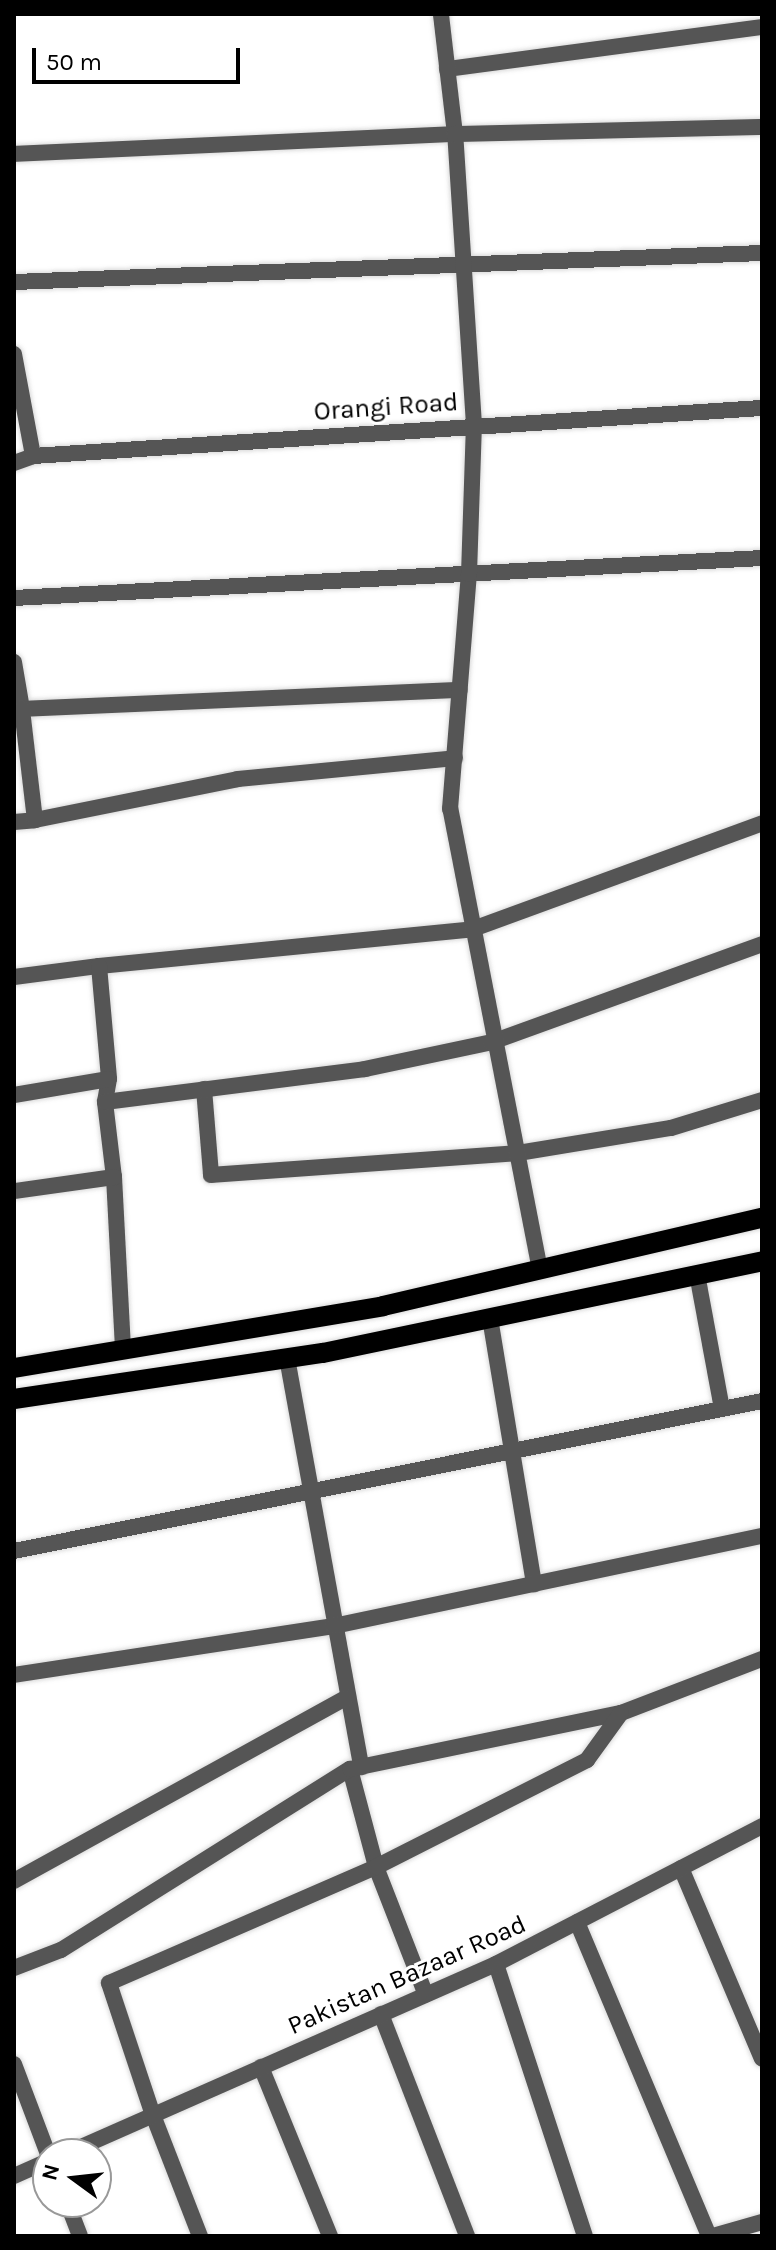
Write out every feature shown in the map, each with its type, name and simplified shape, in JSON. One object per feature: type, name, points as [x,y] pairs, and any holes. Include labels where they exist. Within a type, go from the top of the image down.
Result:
[{"type":"main road","points":[[14,1368],[383,1306],[762,1218]]},
{"type":"main road","points":[[14,1399],[287,1358],[762,1261]]},
{"type":"street","points":[[441,14],[455,134],[474,425],[469,574],[450,809],[492,1042],[518,1153],[540,1270]]},
{"type":"street","points":[[447,69],[762,27]]},
{"type":"street","points":[[14,154],[455,134],[762,127]]},
{"type":"street","points":[[14,282],[762,253]]},
{"type":"street","points":[[14,354],[33,456]]},
{"type":"street","name":"Orangi Road","points":[[14,463],[33,456],[762,408]]},
{"type":"street","points":[[14,598],[762,558]]},
{"type":"street","points":[[14,662],[22,709],[21,756],[35,820]]},
{"type":"street","points":[[22,709],[460,690]]},
{"type":"street","points":[[14,822],[238,779],[455,758]]},
{"type":"street","points":[[14,977],[473,929],[762,823]]},
{"type":"street","points":[[105,1102],[365,1069],[492,1042],[762,944]]},
{"type":"street","points":[[99,966],[109,1079],[105,1102],[114,1177],[123,1350]]},
{"type":"street","points":[[14,1095],[109,1079]]},
{"type":"street","points":[[204,1089],[211,1175],[518,1153],[671,1128],[762,1100]]},
{"type":"street","points":[[14,1191],[114,1177]]},
{"type":"street","points":[[697,1274],[722,1409]]},
{"type":"street","points":[[490,1318],[534,1584]]},
{"type":"street","points":[[287,1358],[346,1698],[355,1768],[376,1867],[426,1995]]},
{"type":"street","points":[[14,1551],[762,1401]]},
{"type":"street","points":[[14,1675],[334,1626],[762,1536]]},
{"type":"street","points":[[14,1968],[61,1950],[355,1768],[621,1713],[762,1659]]},
{"type":"street","points":[[14,1881],[346,1698]]},
{"type":"street","points":[[200,2236],[153,2115],[109,1983],[376,1867],[587,1760],[621,1713]]},
{"type":"street","name":"Pakistan Bazaar Road","points":[[101,2138],[496,1964],[762,1826]]},
{"type":"street","points":[[681,1868],[762,2059]]},
{"type":"street","points":[[577,1922],[711,2236],[762,2222]]},
{"type":"street","points":[[496,1964],[585,2236]]},
{"type":"street","points":[[381,2014],[467,2236]]},
{"type":"street","points":[[14,2064],[42,2138]]},
{"type":"street","points":[[261,2067],[330,2236]]}]
